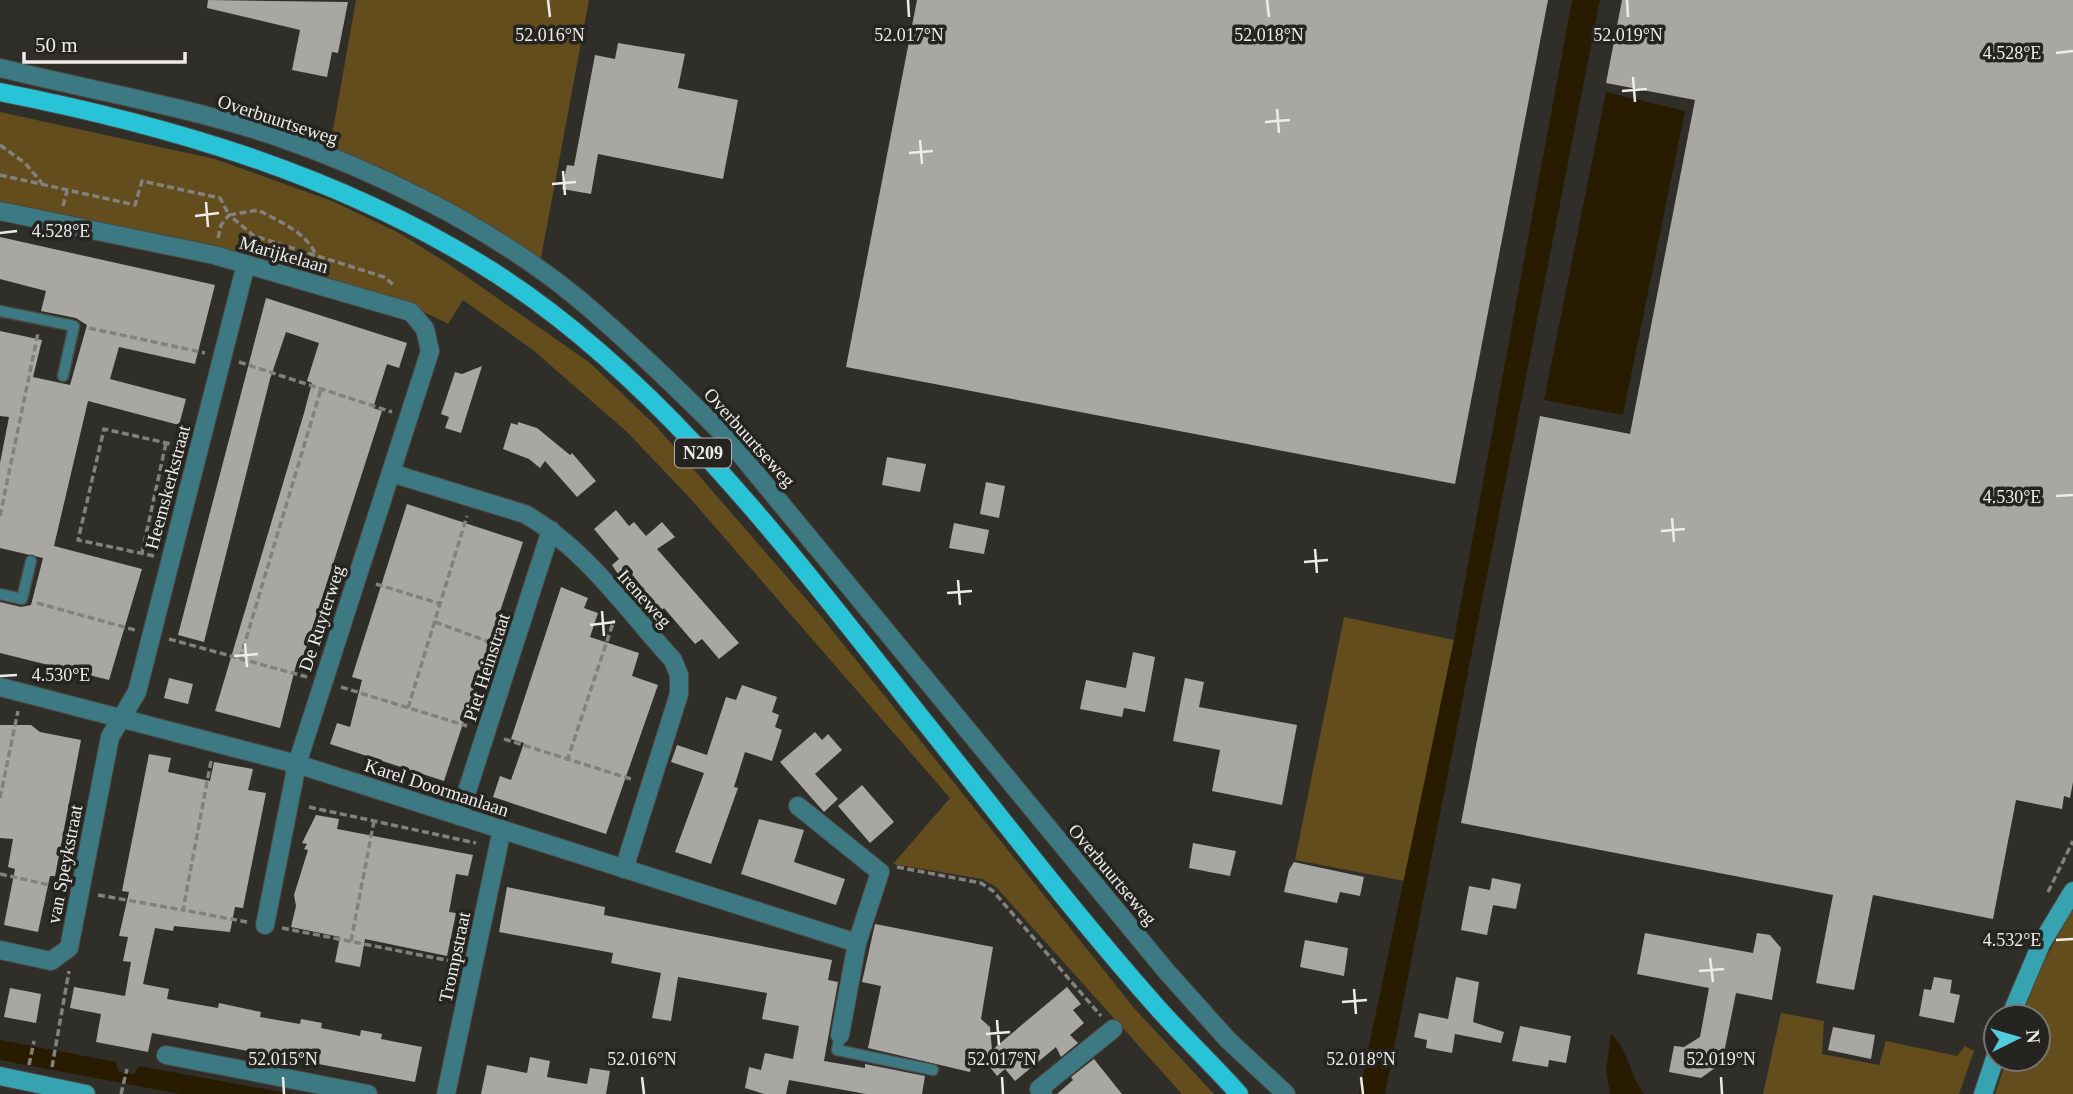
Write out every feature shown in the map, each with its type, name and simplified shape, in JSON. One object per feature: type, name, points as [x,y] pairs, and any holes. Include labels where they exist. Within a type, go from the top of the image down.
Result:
[{"type":"main road","name":"N209","points":[[0,92],[82,108],[264,160],[354,197],[421,230],[482,265],[548,311],[618,369],[700,449],[851,629],[1149,999],[1239,1094]]},
{"type":"main road","name":"N209","points":[[1219,1072],[1248,1094]]},
{"type":"street","name":"Overbuurtseweg","points":[[0,68],[208,118],[316,151],[429,203],[501,244],[573,295],[651,363],[726,437],[1167,972],[1228,1040],[1286,1094]]},
{"type":"street","name":"Marijkelaan","points":[[0,211],[214,255],[411,312],[425,329]]},
{"type":"street","name":"Heemskerkstraat","points":[[121,718],[136,692],[246,264]]},
{"type":"street","name":"De Ruyterweg","points":[[265,925],[297,764],[430,351],[425,329]]},
{"type":"street","name":"Ireneweg","points":[[391,474],[525,514],[551,530],[575,551],[673,660],[679,675],[679,694],[624,869]]},
{"type":"street","name":"Piet Heinstraat","points":[[459,816],[551,530]]},
{"type":"street","name":"Karel Doormanlaan","points":[[0,687],[297,764],[857,943]]},
{"type":"street","name":"van Speykstraat","points":[[0,950],[51,961],[69,948],[110,737],[121,718]]},
{"type":"street","points":[[798,806],[880,872],[857,943],[839,1035]]},
{"type":"street","name":"Trompstraat","points":[[446,1094],[502,829]]},
{"type":"street","points":[[2016,1003],[2041,944],[2073,891]]},
{"type":"street","points":[[1043,1094],[1039,1089],[1113,1028]]},
{"type":"street","points":[[166,1055],[368,1094]]},
{"type":"street","points":[[1983,1094],[1990,1073]]},
{"type":"street","points":[[0,1076],[86,1094]]},
{"type":"lane","points":[[0,311],[74,326],[63,376]]},
{"type":"lane","points":[[0,594],[22,599],[31,561]]},
{"type":"lane","points":[[839,1035],[836,1051],[933,1070]]},
{"type":"path","points":[[0,145],[25,163],[44,185]]},
{"type":"path","points":[[0,175],[135,205],[142,181],[220,198],[229,215],[254,236],[384,277],[402,292]]},
{"type":"path","points":[[214,255],[221,225],[229,215],[258,210],[306,238],[316,255]]},
{"type":"path","points":[[0,516],[41,319]]},
{"type":"path","points":[[74,326],[223,357],[410,418]]},
{"type":"path","points":[[240,659],[321,389]]},
{"type":"path","points":[[170,559],[78,540],[104,429],[198,450]]},
{"type":"path","points":[[142,553],[166,443]]},
{"type":"path","points":[[408,708],[472,497]]},
{"type":"path","points":[[356,578],[440,604]]},
{"type":"path","points":[[568,761],[620,602]]},
{"type":"path","points":[[435,622],[514,650]]},
{"type":"path","points":[[0,798],[22,692]]},
{"type":"path","points":[[290,802],[498,848]]},
{"type":"path","points":[[351,942],[374,821]]},
{"type":"path","points":[[880,872],[889,865],[981,883],[993,891],[1113,1028]]},
{"type":"path","points":[[51,1072],[69,970]]},
{"type":"path","points":[[27,1072],[34,1041]]},
{"type":"path","points":[[122,1092],[127,1069]]},
{"type":"shaded area","points":[[356,0],[589,0],[541,258],[438,197],[385,170],[330,147]]},
{"type":"shaded area","points":[[1572,0],[1600,0],[1385,1094],[1359,1094],[1454,640]]},
{"type":"shaded area","points":[[1606,92],[1685,111],[1623,415],[1544,400]]},
{"type":"shaded area","points":[[0,112],[215,159],[332,201],[399,233],[450,265],[590,363],[656,426],[820,615],[1134,1008],[1214,1094],[1182,1094],[996,887],[982,879],[893,864],[950,798],[689,497],[627,432],[533,350],[463,300],[448,324],[399,302],[273,266],[157,236],[0,201]]},
{"type":"shaded area","points":[[1344,617],[1454,640],[1405,881],[1295,860]]},
{"type":"shaded area","points":[[2073,908],[2073,1094],[1995,1094],[2002,1073],[2052,1073],[2052,1003],[2027,1003],[2041,967]]},
{"type":"shaded area","points":[[1781,1013],[1824,1021],[1822,1054],[1879,1065],[1886,1041],[1957,1056],[1965,1046],[1974,1051],[1959,1094],[1763,1094]]},
{"type":"shaded area","points":[[1611,1034],[1622,1047],[1644,1094],[1610,1094],[1606,1070]]},
{"type":"shaded area","points":[[0,1040],[116,1062],[119,1072],[134,1074],[139,1066],[292,1094],[180,1094],[0,1060]]},
{"type":"building","points":[[208,0],[348,2],[338,53],[332,52],[327,77],[292,70],[300,30],[207,8]]},
{"type":"building","points":[[917,0],[1548,0],[1455,484],[846,367]]},
{"type":"building","points":[[1622,0],[2073,0],[2073,782],[2070,798],[2064,796],[2062,809],[2016,800],[1993,919],[1873,895],[1854,990],[1816,983],[1833,895],[1461,823],[1540,416],[1630,434],[1695,100],[1606,83]]},
{"type":"building","points":[[618,43],[685,54],[678,88],[738,100],[723,179],[598,154],[591,194],[562,189],[567,165],[574,166],[595,55],[615,59]]},
{"type":"building","points":[[0,237],[215,285],[195,364],[119,347],[110,379],[186,399],[179,425],[88,401],[54,546],[142,569],[109,680],[0,653],[0,602],[21,607],[31,605],[43,558],[0,548],[0,463],[9,417],[0,416],[0,331],[42,340],[33,377],[70,385],[87,325],[76,318],[41,311],[46,291],[0,279]]},
{"type":"building","points":[[266,298],[407,343],[399,368],[387,364],[373,408],[382,411],[299,670],[295,669],[280,728],[215,711],[304,413],[312,383],[307,381],[319,343],[286,332],[270,379],[204,642],[178,635]]},
{"type":"building","points":[[482,366],[461,433],[445,428],[449,417],[441,414],[455,372],[462,374]]},
{"type":"building","points":[[518,422],[537,428],[570,455],[572,453],[596,481],[577,497],[545,461],[540,468],[529,459],[503,449],[511,423],[518,425]]},
{"type":"building","points":[[887,457],[926,464],[920,492],[882,485]]},
{"type":"building","points":[[986,482],[1005,486],[999,518],[980,514]]},
{"type":"building","points":[[407,504],[523,542],[444,781],[330,744],[337,723],[350,727],[362,680],[352,677]]},
{"type":"building","points":[[616,510],[629,526],[634,522],[646,536],[662,522],[675,537],[657,549],[739,643],[719,659],[702,639],[695,644],[664,608],[661,611],[627,568],[618,574],[612,565],[619,559],[594,529]]},
{"type":"building","points":[[954,523],[989,530],[984,554],[949,548]]},
{"type":"building","points":[[561,587],[588,598],[584,608],[598,613],[590,637],[639,653],[632,676],[658,685],[606,834],[493,797],[500,776],[511,780],[524,743],[511,739]]},
{"type":"building","points":[[1133,652],[1155,657],[1145,712],[1124,708],[1122,717],[1080,709],[1086,680],[1126,688]]},
{"type":"building","points":[[169,678],[193,684],[188,704],[164,698]]},
{"type":"building","points":[[1185,678],[1204,682],[1199,707],[1297,725],[1282,805],[1212,791],[1220,750],[1173,741]]},
{"type":"building","points":[[742,685],[777,697],[772,712],[779,715],[775,727],[782,730],[772,761],[745,752],[734,787],[738,788],[711,864],[675,852],[704,773],[671,762],[677,745],[707,755],[726,697],[736,700]]},
{"type":"building","points":[[0,725],[31,725],[40,732],[81,740],[55,876],[50,876],[38,932],[4,925],[15,869],[8,867],[13,839],[0,838]]},
{"type":"building","points":[[815,732],[822,740],[828,734],[842,750],[815,774],[838,799],[824,812],[780,762]]},
{"type":"building","points":[[149,754],[171,758],[168,772],[210,781],[214,762],[253,769],[248,790],[266,793],[243,908],[235,907],[230,932],[174,926],[173,931],[155,928],[143,984],[169,989],[167,999],[218,1008],[219,1003],[261,1012],[260,1017],[300,1024],[301,1019],[322,1023],[321,1028],[360,1036],[361,1030],[382,1034],[381,1039],[422,1047],[415,1082],[152,1033],[148,1052],[96,1042],[101,1014],[70,1008],[74,987],[125,996],[131,962],[123,961],[128,937],[119,936],[129,892],[122,891]]},
{"type":"building","points":[[862,785],[894,822],[870,843],[838,806]]},
{"type":"building","points":[[316,815],[339,819],[337,829],[473,855],[468,876],[456,874],[449,912],[456,913],[447,956],[365,939],[360,967],[335,962],[340,937],[291,927],[296,906],[294,895],[308,850],[304,849],[307,844],[302,843]]},
{"type":"building","points":[[759,819],[804,830],[794,862],[845,879],[836,905],[741,874]]},
{"type":"building","points":[[1193,843],[1236,851],[1230,876],[1189,868]]},
{"type":"building","points":[[1294,862],[1364,877],[1360,896],[1340,892],[1337,903],[1284,892],[1289,870]]},
{"type":"building","points":[[1492,878],[1521,884],[1516,909],[1493,905],[1487,935],[1461,930],[1469,886],[1490,890]]},
{"type":"building","points":[[507,887],[605,907],[604,915],[832,960],[828,980],[838,982],[824,1061],[865,1068],[865,1064],[925,1076],[922,1094],[866,1094],[789,1080],[786,1094],[764,1094],[745,1088],[749,1067],[761,1070],[765,1053],[793,1059],[799,1026],[762,1019],[767,993],[678,977],[671,1021],[652,1018],[661,973],[611,963],[613,953],[499,932]]},
{"type":"building","points":[[875,924],[993,947],[981,1019],[990,1027],[992,1050],[1067,987],[1081,1004],[1073,1010],[1084,1023],[1070,1035],[1078,1043],[1061,1057],[1056,1047],[1015,1081],[1005,1069],[997,1076],[975,1048],[970,1072],[868,1048],[881,986],[862,982]]},
{"type":"building","points":[[1645,933],[1753,953],[1757,933],[1770,935],[1781,948],[1772,1000],[1736,993],[1722,1063],[1701,1078],[1669,1072],[1674,1046],[1684,1047],[1700,1037],[1709,988],[1637,974]]},
{"type":"building","points":[[1305,940],[1348,948],[1344,976],[1300,967]]},
{"type":"building","points":[[1456,977],[1479,982],[1473,1022],[1504,1032],[1501,1043],[1455,1034],[1452,1053],[1426,1048],[1427,1040],[1414,1037],[1419,1013],[1448,1019]]},
{"type":"building","points":[[1934,977],[1952,980],[1950,993],[1960,995],[1954,1023],[1919,1016],[1924,989],[1931,990]]},
{"type":"building","points":[[10,988],[41,994],[36,1023],[4,1017]]},
{"type":"building","points":[[1520,1026],[1571,1036],[1566,1063],[1549,1060],[1548,1067],[1512,1061]]},
{"type":"building","points":[[1833,1027],[1875,1035],[1871,1059],[1828,1050]]},
{"type":"building","points":[[530,1057],[550,1061],[547,1077],[587,1084],[590,1068],[610,1071],[606,1094],[481,1094],[487,1065],[527,1073]]},
{"type":"building","points":[[1094,1059],[1122,1094],[1057,1094],[1073,1080],[1071,1077]]}]
